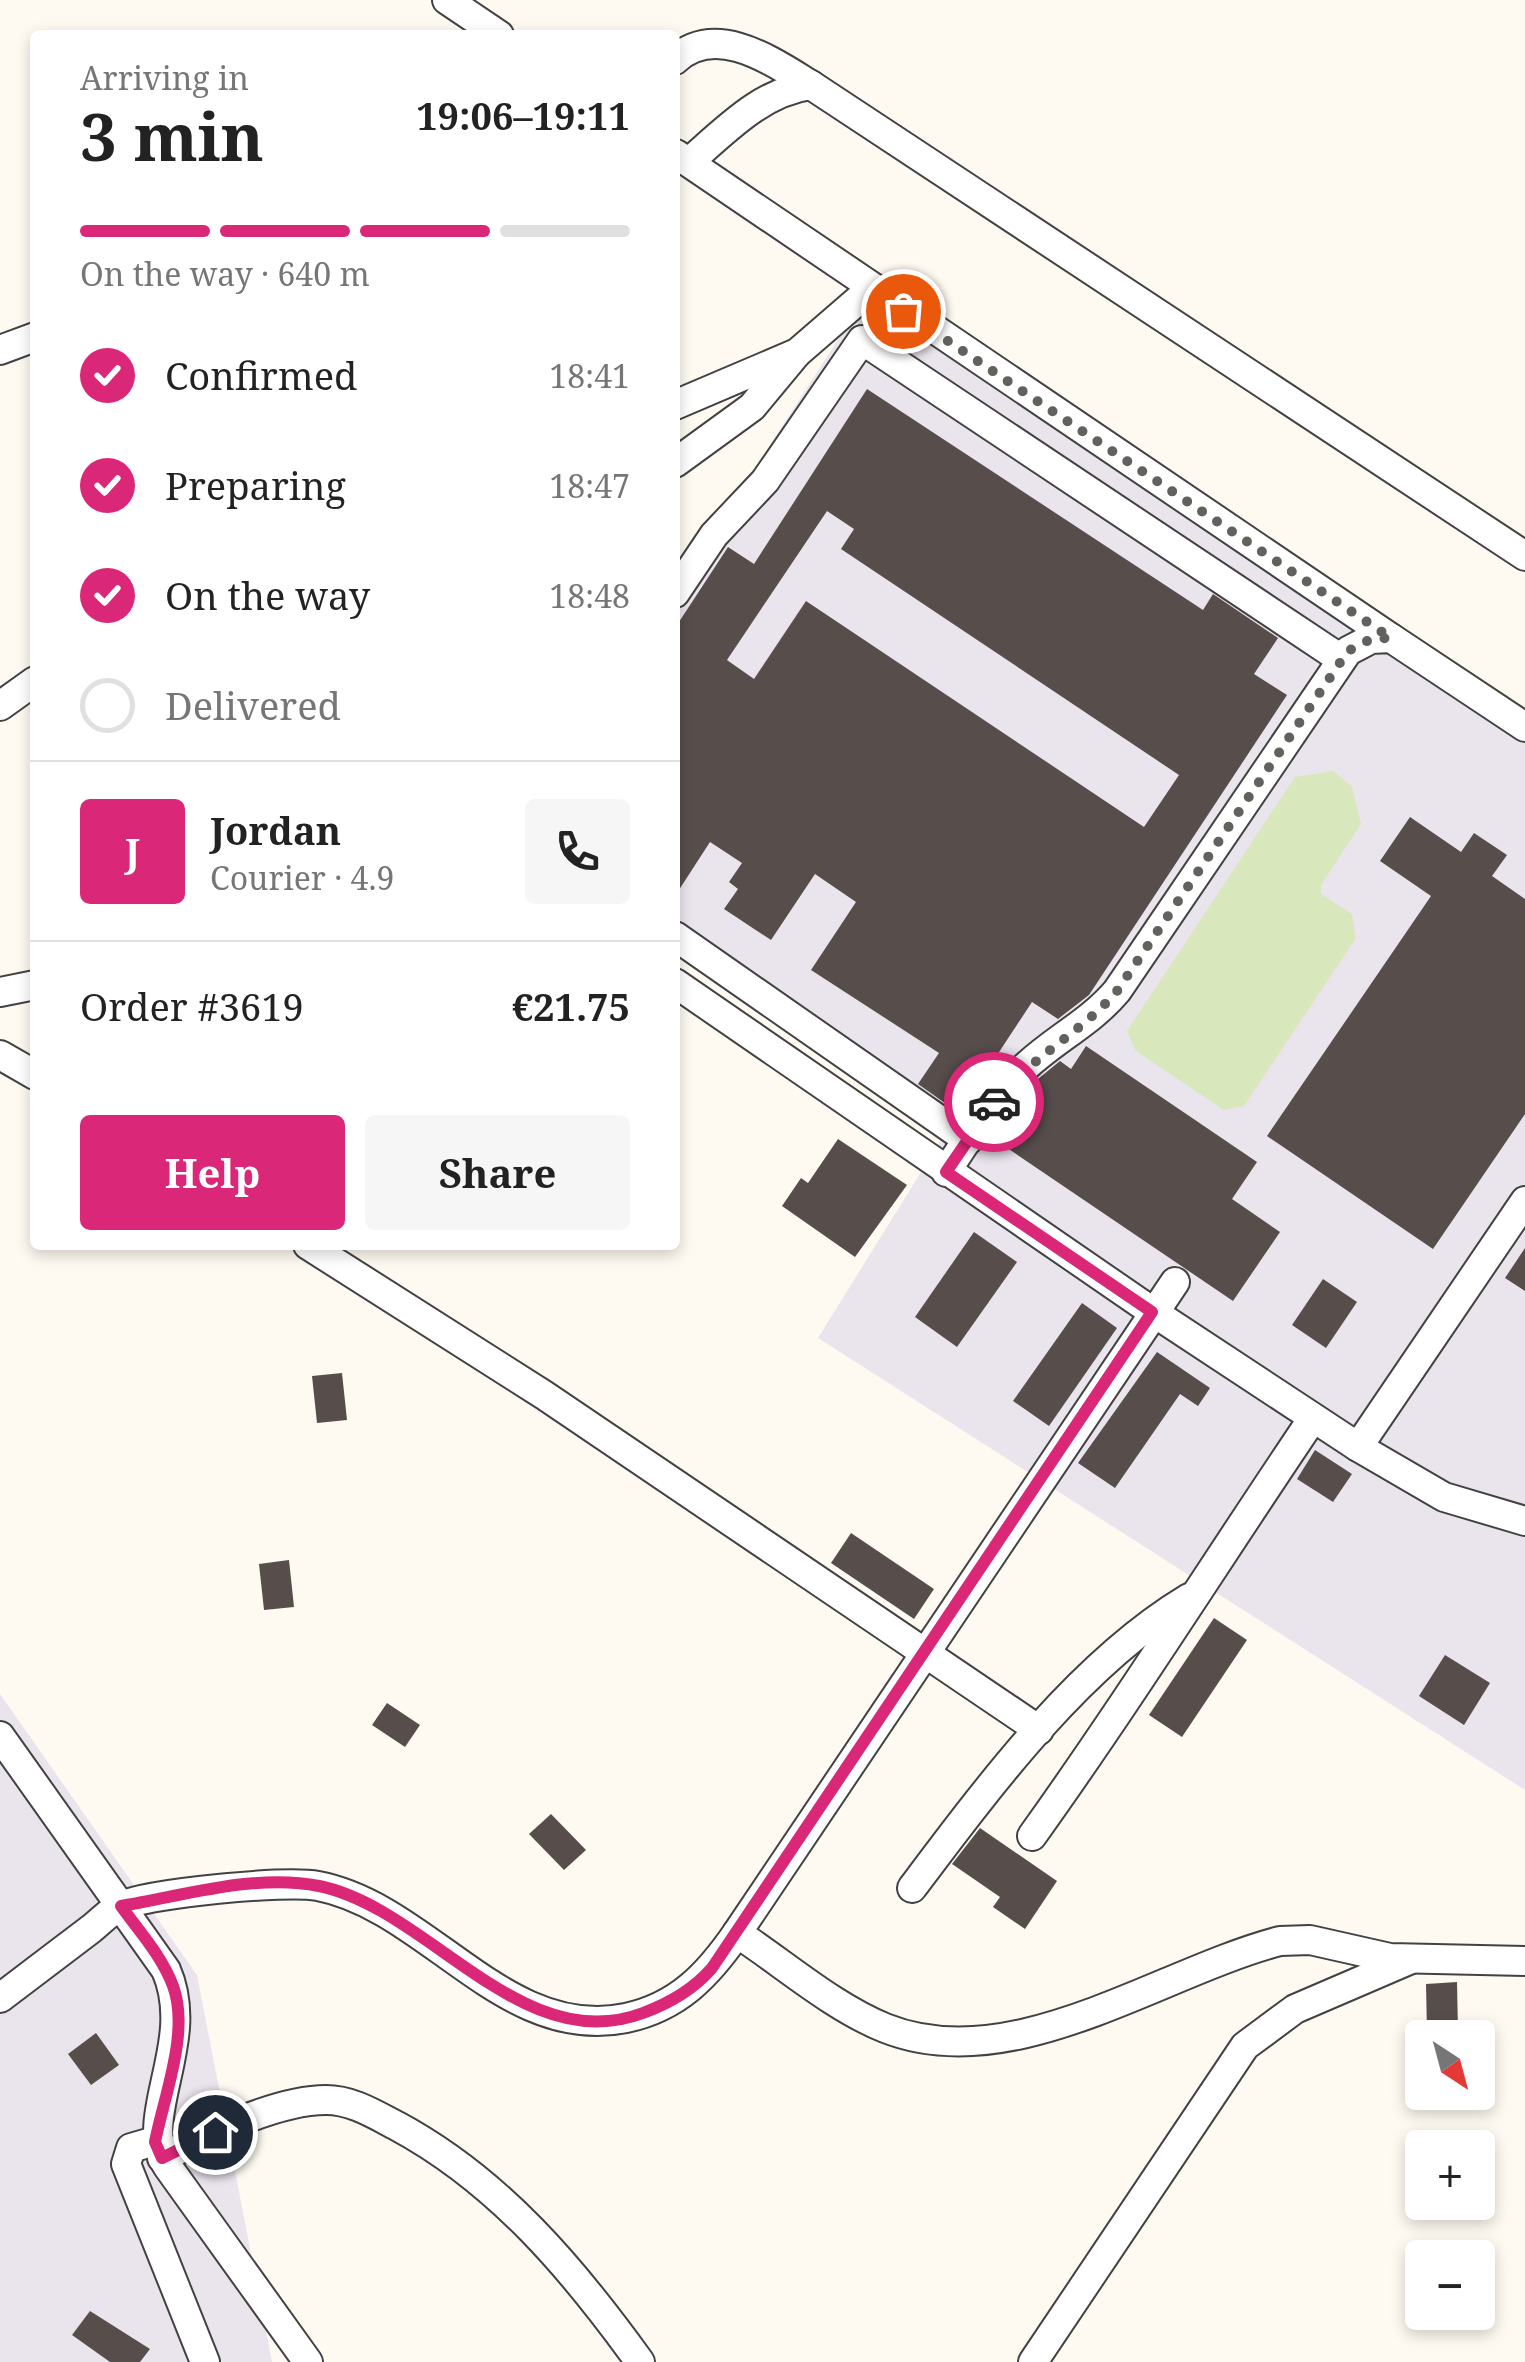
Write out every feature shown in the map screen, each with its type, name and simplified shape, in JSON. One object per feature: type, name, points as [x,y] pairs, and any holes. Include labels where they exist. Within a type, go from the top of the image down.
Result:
[{"type":"street","points":[[447,0],[492,30]]},
{"type":"street","points":[[680,56],[718,44],[755,51],[1525,556]]},
{"type":"street","points":[[811,85],[783,89],[682,157],[871,289],[1525,727]]},
{"type":"street","points":[[680,460],[739,419],[797,353],[871,289]]},
{"type":"street","points":[[0,350],[30,339]]},
{"type":"street","points":[[680,586],[714,534],[764,481],[862,340],[1341,659]]},
{"type":"street","points":[[680,403],[797,353]]},
{"type":"street","points":[[946,1172],[1021,1070],[1096,1014],[1117,991],[1341,659],[1363,642],[1391,638]]},
{"type":"street","points":[[0,706],[30,685]]},
{"type":"street","points":[[680,939],[968,1140]]},
{"type":"street","points":[[0,992],[30,985]]},
{"type":"street","points":[[680,986],[946,1172],[1313,1418],[1444,1497],[1525,1521]]},
{"type":"street","points":[[0,1055],[30,1072]]},
{"type":"street","points":[[1358,1446],[1525,1202]]},
{"type":"street","points":[[316,1250],[544,1396],[1039,1730]]},
{"type":"street","points":[[0,1998],[121,1906],[265,1884],[320,1886],[374,1908],[530,2006],[584,2021],[635,2016],[680,1996],[703,1979],[737,1932],[1175,1282]]},
{"type":"street","points":[[1032,1836],[1142,1683],[1194,1594],[1313,1418]]},
{"type":"street","points":[[912,1888],[984,1792],[1039,1730],[1127,1643],[1194,1594]]},
{"type":"street","points":[[0,1736],[166,1970],[178,2001],[177,2034],[158,2150],[308,2362]]},
{"type":"street","points":[[737,1932],[874,2023],[918,2038],[947,2040],[1062,2022],[1280,1941],[1310,1940],[1410,1959],[1525,1961]]},
{"type":"street","points":[[1034,2362],[1246,2046],[1295,2009],[1410,1959]]},
{"type":"street","points":[[204,2362],[126,2164],[131,2148],[158,2150],[302,2103],[331,2100],[358,2106],[440,2152],[521,2218],[580,2281],[640,2362]]},
{"type":"shaded area","points":[[861,304],[965,359],[1525,741],[1525,1790],[818,1338],[949,1127],[680,939],[680,584]]},
{"type":"shaded area","points":[[0,1694],[197,1975],[272,2362],[0,2362]]},
{"type":"green space","points":[[1333,771],[1352,787],[1361,824],[1321,885],[1321,894],[1352,914],[1356,938],[1244,1106],[1224,1110],[1136,1051],[1127,1031],[1295,777]]},
{"type":"building","points":[[867,389],[1203,610],[1213,594],[1278,638],[1254,674],[1287,695],[1089,995],[1058,1019],[1032,1002],[959,1113],[918,1084],[939,1053],[811,970],[856,902],[815,874],[771,940],[724,909],[738,889],[729,882],[742,863],[710,842],[680,888],[680,620],[728,547],[754,564]],"holes":[[[827,511],[854,529],[841,549],[1179,775],[1144,827],[806,601],[754,679],[727,660]]]},
{"type":"building","points":[[1410,817],[1461,852],[1474,833],[1507,855],[1492,876],[1525,899],[1525,1114],[1433,1249],[1267,1136],[1431,896],[1380,861]]},
{"type":"building","points":[[1086,1046],[1257,1162],[1232,1199],[1280,1232],[1233,1301],[994,1139],[1033,1083],[1060,1061],[1071,1069]]},
{"type":"building","points":[[838,1139],[907,1185],[855,1257],[782,1206],[801,1178],[808,1183]]},
{"type":"building","points":[[974,1232],[1017,1262],[957,1347],[915,1317]]},
{"type":"building","points":[[1525,1248],[1525,1291],[1505,1278]]},
{"type":"building","points":[[1323,1279],[1357,1302],[1326,1348],[1292,1325]]},
{"type":"building","points":[[1082,1303],[1117,1328],[1049,1426],[1013,1401]]},
{"type":"building","points":[[1157,1352],[1210,1388],[1198,1406],[1180,1394],[1115,1488],[1078,1463]]},
{"type":"building","points":[[342,1373],[347,1420],[317,1423],[312,1376]]},
{"type":"building","points":[[1315,1450],[1352,1474],[1333,1502],[1297,1479]]},
{"type":"building","points":[[851,1533],[934,1589],[914,1619],[831,1563]]},
{"type":"building","points":[[289,1560],[294,1607],[264,1610],[259,1564]]},
{"type":"building","points":[[1214,1618],[1247,1640],[1182,1737],[1149,1715]]},
{"type":"building","points":[[1445,1655],[1490,1683],[1464,1725],[1419,1696]]},
{"type":"building","points":[[387,1703],[420,1725],[405,1747],[372,1725]]},
{"type":"building","points":[[551,1814],[586,1850],[564,1870],[529,1834]]},
{"type":"building","points":[[980,1828],[1057,1881],[1025,1929],[993,1907],[1000,1897],[952,1864]]},
{"type":"building","points":[[1457,1982],[1458,2020],[1427,2020],[1426,1984]]},
{"type":"building","points":[[96,2033],[119,2065],[91,2085],[68,2054]]},
{"type":"building","points":[[90,2311],[150,2349],[140,2362],[110,2362],[72,2335]]},
{"type":"way so far","points":[[903,311],[1391,638],[1371,639],[1348,651],[1117,991],[1096,1014],[1021,1070],[994,1102]]},
{"type":"route","points":[[215,2132],[162,2158],[158,2150],[155,2142],[177,2034],[178,2001],[166,1970],[121,1906],[265,1884],[320,1886],[374,1908],[530,2006],[584,2021],[616,2020],[648,2011],[692,1988],[712,1968],[1152,1312],[946,1172],[994,1102]]}]
